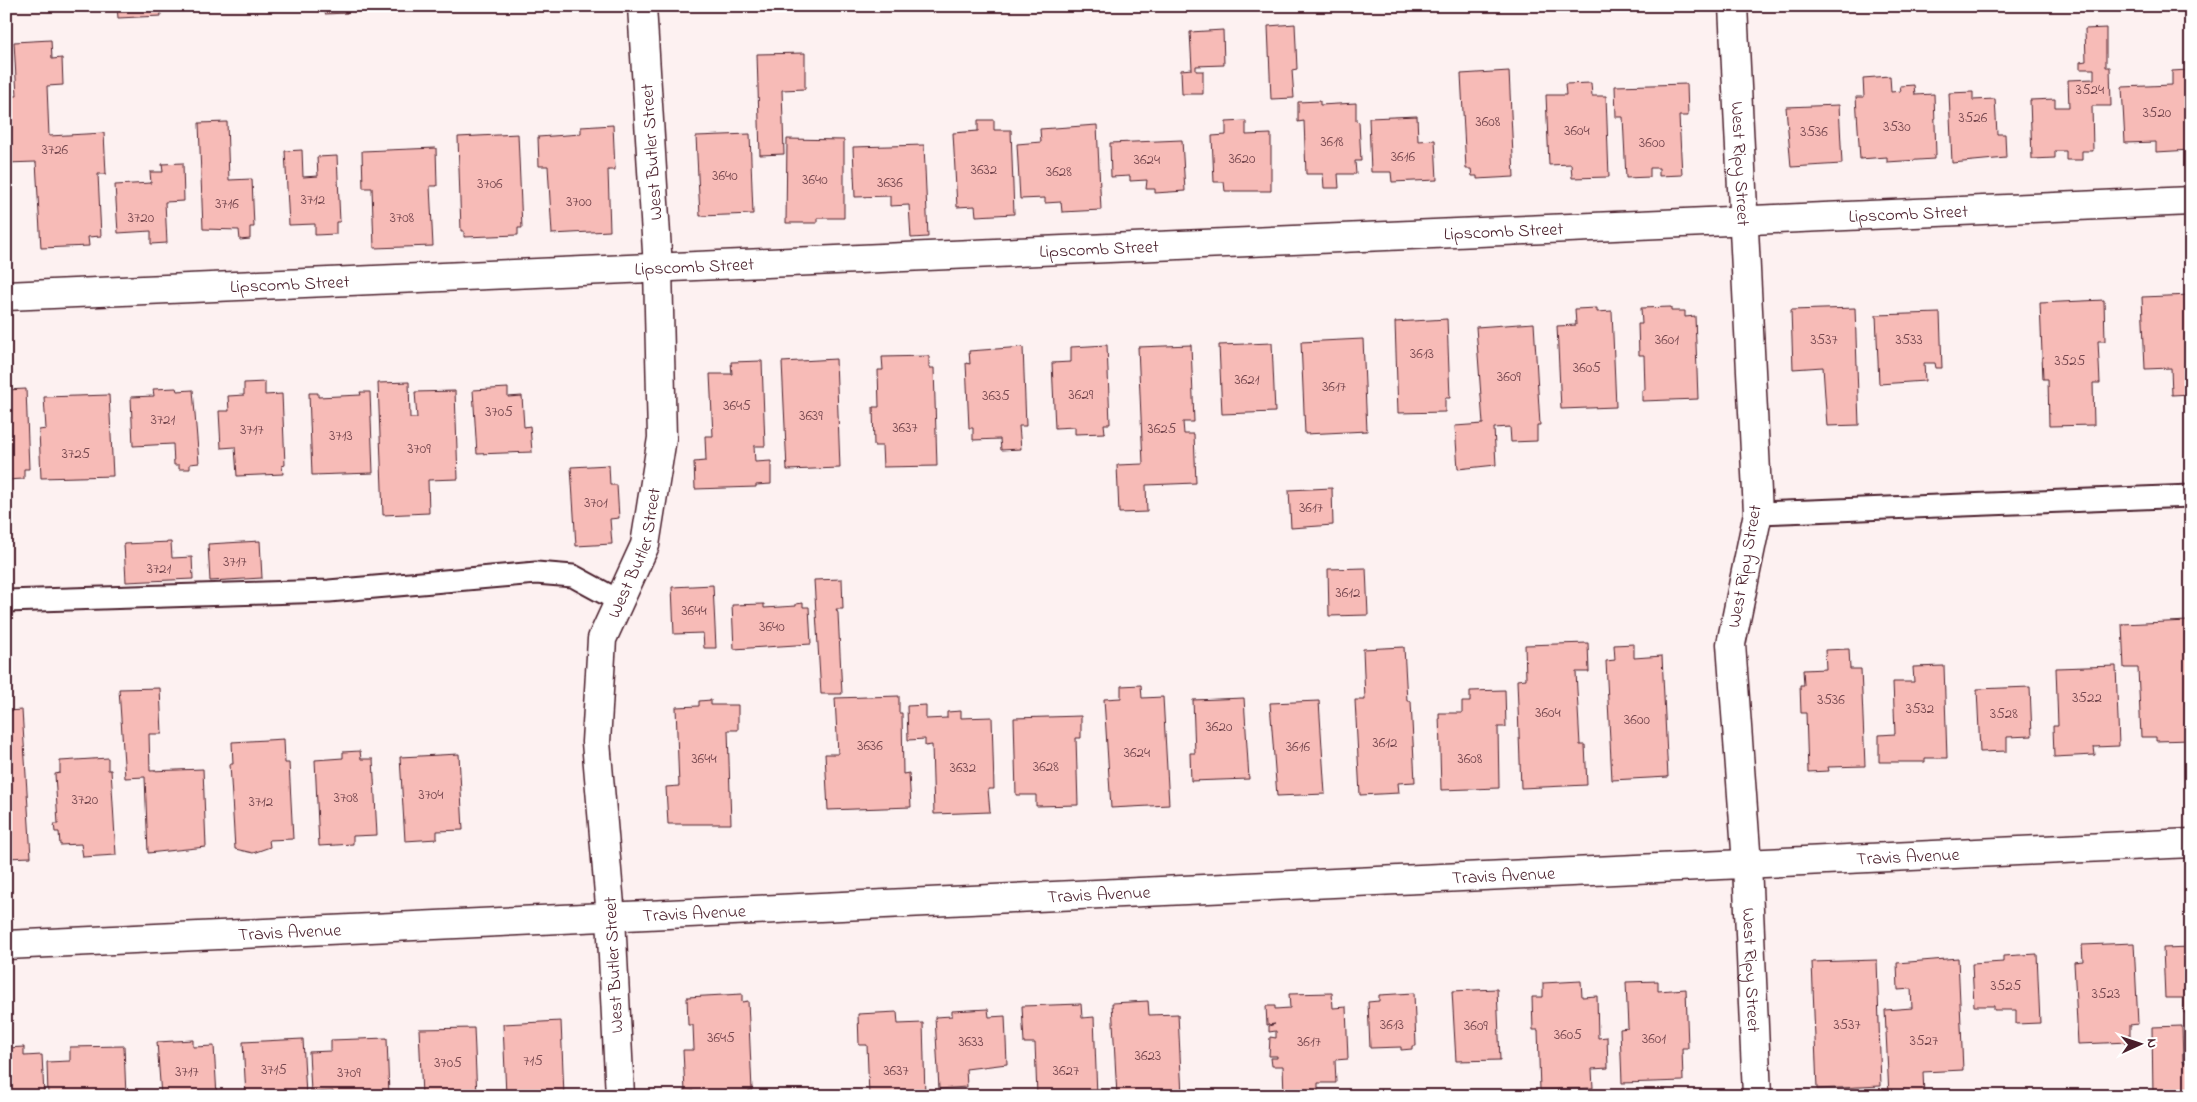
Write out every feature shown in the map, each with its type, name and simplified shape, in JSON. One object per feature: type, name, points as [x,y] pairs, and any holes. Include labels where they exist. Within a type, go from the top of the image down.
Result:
[{"type":"street","name":"West Butler Street","points":[[620,1096],[611,917],[596,742],[602,639],[645,545],[662,438],[658,268],[642,6]]},
{"type":"street","name":"West Ripy Street","points":[[1733,6],[1742,220],[1758,513],[1731,644],[1747,864],[1757,1096]]},
{"type":"street","name":"Lipscomb Street","points":[[6,296],[2191,201]]},
{"type":"street","name":"Travis Avenue","points":[[6,945],[2191,843]]},
{"type":"lane","points":[[1758,513],[2191,496]]},
{"type":"lane","points":[[6,601],[329,591],[536,573],[573,576],[619,601]]},
{"type":"building","points":[[117,6],[160,6],[161,16],[118,18]]},
{"type":"building","points":[[325,6],[347,6],[347,13],[325,14]]},
{"type":"building","points":[[1295,24],[1297,69],[1292,70],[1294,98],[1271,99],[1268,26]]},
{"type":"building","points":[[2106,28],[2106,67],[2110,67],[2111,106],[2092,106],[2093,151],[2082,151],[2082,160],[2066,160],[2066,151],[2055,151],[2055,158],[2032,159],[2030,100],[2055,99],[2055,107],[2069,107],[2068,80],[2094,79],[2094,69],[2080,69],[2080,62],[2086,61],[2085,29]]},
{"type":"building","points":[[1223,30],[1224,65],[1196,66],[1196,71],[1203,71],[1203,94],[1182,94],[1181,70],[1192,69],[1190,32]]},
{"type":"building","points":[[51,40],[52,59],[62,58],[63,85],[47,86],[49,136],[104,133],[106,174],[98,174],[101,236],[88,237],[89,246],[41,248],[36,162],[6,163],[6,96],[17,96],[14,42]]},
{"type":"building","points":[[805,53],[805,89],[782,90],[784,154],[760,155],[757,54]]},
{"type":"building","points":[[2188,70],[2191,150],[2156,152],[2156,142],[2125,143],[2122,87],[2172,85],[2172,71]]},
{"type":"building","points":[[1509,71],[1514,177],[1477,179],[1477,176],[1472,176],[1471,169],[1466,169],[1461,74]]},
{"type":"building","points":[[1890,76],[1891,92],[1901,91],[1900,86],[1914,85],[1915,95],[1934,94],[1936,155],[1934,155],[1934,159],[1887,162],[1887,157],[1860,159],[1856,97],[1864,97],[1863,78]]},
{"type":"building","points":[[1591,83],[1592,96],[1606,96],[1609,177],[1572,178],[1571,164],[1549,165],[1546,95],[1566,95],[1565,84]]},
{"type":"building","points":[[1687,84],[1688,116],[1679,116],[1682,175],[1659,176],[1659,168],[1650,168],[1650,177],[1626,178],[1623,117],[1616,117],[1615,86]]},
{"type":"building","points":[[1973,92],[1973,100],[1995,99],[1997,134],[2005,134],[2006,158],[1952,163],[1949,93]]},
{"type":"building","points":[[1320,101],[1320,105],[1356,103],[1356,121],[1359,122],[1361,161],[1355,161],[1356,174],[1338,174],[1339,188],[1324,188],[1323,174],[1306,174],[1304,121],[1298,122],[1298,102]]},
{"type":"building","points":[[1839,105],[1842,164],[1791,167],[1786,107]]},
{"type":"building","points":[[1417,116],[1418,141],[1435,140],[1437,180],[1392,182],[1391,172],[1371,172],[1369,118]]},
{"type":"building","points":[[978,120],[994,120],[994,130],[1011,130],[1014,214],[976,216],[975,206],[957,207],[953,133],[978,131]]},
{"type":"building","points":[[1246,121],[1246,135],[1271,134],[1271,191],[1225,191],[1224,182],[1214,182],[1212,136],[1226,135],[1226,122]]},
{"type":"building","points":[[227,122],[229,180],[252,179],[254,227],[250,227],[250,239],[240,240],[239,230],[203,229],[199,123]]},
{"type":"building","points":[[613,125],[615,170],[608,170],[610,231],[552,234],[548,166],[539,166],[538,137],[581,134],[581,127]]},
{"type":"building","points":[[1097,125],[1101,210],[1062,212],[1061,202],[1045,203],[1045,198],[1020,199],[1017,144],[1041,142],[1040,129]]},
{"type":"building","points":[[518,134],[522,228],[518,228],[518,235],[464,237],[464,231],[461,231],[458,137]]},
{"type":"building","points":[[750,134],[753,214],[700,216],[696,136]]},
{"type":"building","points":[[787,139],[844,140],[844,218],[817,218],[817,223],[786,223]]},
{"type":"building","points":[[1182,140],[1185,191],[1155,193],[1155,189],[1146,189],[1147,180],[1130,181],[1130,176],[1111,177],[1110,143]]},
{"type":"building","points":[[924,145],[928,237],[911,238],[909,205],[890,206],[890,196],[855,197],[853,147]]},
{"type":"building","points":[[436,148],[437,186],[430,186],[433,246],[374,248],[372,188],[363,188],[362,151]]},
{"type":"building","points":[[302,150],[303,177],[318,176],[317,157],[337,156],[340,222],[336,222],[336,234],[315,235],[315,224],[289,225],[285,151]]},
{"type":"building","points":[[183,163],[184,201],[165,202],[167,243],[151,244],[151,231],[118,233],[115,185],[151,183],[150,172],[163,172],[162,164]]},
{"type":"building","points":[[2191,295],[2191,394],[2172,395],[2171,368],[2145,369],[2142,297]]},
{"type":"building","points":[[2104,300],[2105,341],[2098,341],[2100,383],[2093,383],[2094,425],[2049,426],[2048,379],[2043,379],[2040,303]]},
{"type":"building","points":[[1671,307],[1671,311],[1685,311],[1685,317],[1695,316],[1698,399],[1642,401],[1642,390],[1645,390],[1644,355],[1639,355],[1638,324],[1642,324],[1641,308]]},
{"type":"building","points":[[1597,308],[1597,312],[1612,311],[1616,407],[1561,409],[1557,326],[1576,325],[1575,309]]},
{"type":"building","points":[[1855,308],[1859,425],[1827,426],[1823,367],[1793,369],[1791,310]]},
{"type":"building","points":[[1940,313],[1942,368],[1936,368],[1935,363],[1924,363],[1925,381],[1879,384],[1876,315]]},
{"type":"building","points":[[1447,319],[1450,398],[1445,398],[1445,412],[1398,413],[1395,322]]},
{"type":"building","points":[[1534,323],[1540,425],[1537,425],[1537,441],[1511,442],[1510,427],[1494,428],[1496,465],[1458,469],[1455,426],[1483,424],[1476,327]]},
{"type":"building","points":[[1363,339],[1367,431],[1305,434],[1301,342]]},
{"type":"building","points":[[1272,343],[1275,412],[1222,414],[1219,345]]},
{"type":"building","points":[[1107,345],[1110,424],[1104,424],[1105,433],[1075,434],[1075,427],[1055,428],[1052,363],[1071,362],[1071,347]]},
{"type":"building","points":[[1191,345],[1194,422],[1183,422],[1184,434],[1194,434],[1196,483],[1146,485],[1147,512],[1119,513],[1117,465],[1143,464],[1138,347]]},
{"type":"building","points":[[1023,347],[1026,426],[1019,426],[1021,449],[1001,450],[1000,439],[973,440],[973,428],[969,428],[966,363],[970,364],[969,351]]},
{"type":"building","points":[[929,356],[929,368],[934,368],[937,466],[883,467],[882,446],[874,446],[873,407],[879,407],[878,370],[883,370],[882,357]]},
{"type":"building","points":[[836,359],[840,468],[787,470],[782,362]]},
{"type":"building","points":[[762,361],[765,446],[754,446],[755,462],[771,461],[771,484],[756,485],[756,487],[695,489],[694,462],[706,461],[705,436],[713,436],[710,374],[732,374],[731,362]]},
{"type":"building","points":[[265,382],[265,395],[282,394],[285,465],[282,466],[283,474],[237,476],[235,447],[221,448],[219,411],[229,411],[228,396],[244,395],[244,383]]},
{"type":"building","points":[[409,382],[410,418],[417,418],[415,392],[455,391],[458,479],[428,480],[429,513],[383,515],[378,383]]},
{"type":"building","points":[[176,388],[177,391],[193,390],[199,463],[190,464],[190,469],[179,469],[179,465],[174,465],[173,444],[133,446],[131,397],[154,396],[153,389]]},
{"type":"building","points":[[508,388],[508,397],[522,396],[524,427],[530,426],[532,452],[477,454],[473,390]]},
{"type":"building","points":[[26,389],[29,469],[24,469],[24,479],[6,480],[6,390]]},
{"type":"building","points":[[360,392],[370,392],[373,473],[312,475],[309,393],[318,393],[318,397],[361,395]]},
{"type":"building","points":[[109,395],[113,476],[41,478],[39,430],[46,429],[44,397]]},
{"type":"building","points":[[609,465],[610,485],[617,485],[619,518],[610,519],[612,544],[576,546],[571,467]]},
{"type":"building","points":[[1332,488],[1333,525],[1291,528],[1289,490]]},
{"type":"building","points":[[260,541],[262,578],[210,581],[208,544]]},
{"type":"building","points":[[171,542],[172,558],[192,557],[193,579],[126,582],[124,544]]},
{"type":"building","points":[[1366,568],[1368,615],[1329,616],[1328,569]]},
{"type":"building","points":[[842,579],[843,609],[836,609],[838,613],[842,694],[821,694],[814,580]]},
{"type":"building","points":[[713,585],[716,648],[704,648],[703,633],[674,634],[672,587]]},
{"type":"building","points":[[803,603],[803,607],[809,607],[811,644],[734,649],[732,605],[764,604],[764,608],[796,606],[796,604]]},
{"type":"building","points":[[2188,621],[2191,740],[2156,741],[2156,737],[2141,737],[2138,668],[2124,668],[2122,624]]},
{"type":"building","points":[[1588,643],[1589,672],[1576,672],[1580,745],[1585,745],[1587,785],[1521,788],[1517,680],[1526,679],[1525,645]]},
{"type":"building","points":[[1634,644],[1634,658],[1662,656],[1668,777],[1612,780],[1606,661],[1615,660],[1614,645]]},
{"type":"building","points":[[1404,647],[1407,701],[1411,701],[1415,782],[1398,783],[1399,793],[1360,795],[1355,700],[1365,700],[1363,649]]},
{"type":"building","points":[[1849,649],[1850,669],[1861,669],[1865,766],[1828,767],[1829,771],[1808,772],[1806,713],[1801,713],[1800,685],[1804,685],[1803,670],[1826,669],[1825,650]]},
{"type":"building","points":[[1944,666],[1947,758],[1925,758],[1925,762],[1879,762],[1879,735],[1895,734],[1893,682],[1914,682],[1913,667]]},
{"type":"building","points":[[2116,666],[2119,746],[2094,747],[2095,755],[2054,757],[2053,726],[2058,726],[2056,668]]},
{"type":"building","points":[[1141,685],[1142,698],[1163,697],[1169,805],[1111,808],[1104,699],[1121,698],[1121,686]]},
{"type":"building","points":[[2030,687],[2032,736],[2007,737],[2007,751],[1980,752],[1977,689]]},
{"type":"building","points":[[160,688],[162,734],[149,734],[150,771],[203,769],[206,847],[148,853],[145,777],[125,778],[119,689]]},
{"type":"building","points":[[1505,690],[1506,727],[1498,727],[1499,788],[1441,790],[1439,713],[1462,713],[1462,702],[1470,702],[1470,691]]},
{"type":"building","points":[[899,696],[899,713],[902,713],[903,774],[909,773],[911,807],[828,810],[825,754],[838,754],[835,698]]},
{"type":"building","points":[[1244,698],[1249,779],[1191,781],[1190,753],[1195,753],[1193,700]]},
{"type":"building","points":[[711,700],[711,705],[738,705],[738,730],[728,730],[731,824],[668,824],[666,787],[679,786],[676,707],[699,706],[699,701]]},
{"type":"building","points":[[1319,701],[1325,794],[1277,796],[1270,703]]},
{"type":"building","points":[[926,705],[926,719],[947,718],[947,712],[961,711],[961,718],[992,717],[994,789],[988,789],[990,812],[934,814],[932,745],[925,746],[925,739],[908,740],[907,706]]},
{"type":"building","points":[[22,710],[31,857],[6,858],[6,711]]},
{"type":"building","points":[[1081,716],[1081,738],[1076,738],[1078,805],[1036,806],[1036,795],[1016,795],[1014,718]]},
{"type":"building","points":[[284,739],[285,763],[289,763],[293,839],[269,840],[270,847],[253,853],[235,849],[230,764],[233,764],[232,742]]},
{"type":"building","points":[[360,751],[361,759],[373,759],[377,835],[353,836],[353,844],[319,846],[315,760],[343,758],[343,752]]},
{"type":"building","points":[[459,754],[463,830],[437,831],[437,839],[405,841],[400,757]]},
{"type":"building","points":[[108,758],[108,770],[111,770],[116,855],[83,857],[81,844],[60,845],[59,832],[55,832],[54,824],[58,824],[55,774],[60,773],[60,761]]},
{"type":"building","points":[[2134,943],[2138,1024],[2130,1025],[2130,1042],[2078,1044],[2074,962],[2083,961],[2082,945]]},
{"type":"building","points":[[2191,947],[2191,1012],[2184,1013],[2184,998],[2165,998],[2163,948]]},
{"type":"building","points":[[2037,954],[2040,1023],[2016,1024],[2016,1010],[1994,1010],[1994,1006],[1974,1006],[1972,964],[2003,962],[2003,956]]},
{"type":"building","points":[[1958,958],[1963,1070],[1923,1072],[1924,1096],[1889,1096],[1885,1010],[1912,1008],[1911,989],[1898,990],[1897,963]]},
{"type":"building","points":[[1877,960],[1881,1086],[1817,1089],[1812,962]]},
{"type":"building","points":[[1581,981],[1582,997],[1597,996],[1598,1038],[1607,1037],[1608,1068],[1592,1069],[1593,1088],[1540,1090],[1538,1030],[1533,1030],[1532,997],[1543,997],[1543,983]]},
{"type":"building","points":[[1658,981],[1658,991],[1686,989],[1688,1048],[1682,1048],[1683,1081],[1622,1083],[1620,1029],[1628,1028],[1626,982]]},
{"type":"building","points":[[1497,989],[1500,1060],[1456,1061],[1452,991]]},
{"type":"building","points":[[1332,993],[1333,1008],[1346,1007],[1348,1059],[1335,1060],[1336,1083],[1318,1083],[1318,1095],[1284,1096],[1283,1066],[1272,1066],[1271,1058],[1277,1058],[1277,1056],[1269,1056],[1270,1037],[1276,1038],[1276,1031],[1269,1032],[1269,1026],[1275,1024],[1267,1025],[1266,1006],[1275,1006],[1275,1009],[1290,1008],[1289,994]]},
{"type":"building","points":[[1414,993],[1416,1046],[1412,1046],[1412,1049],[1401,1050],[1401,1047],[1370,1048],[1368,1002],[1379,1001],[1379,995]]},
{"type":"building","points":[[742,994],[742,1002],[748,1001],[752,1090],[749,1090],[749,1096],[694,1096],[693,1091],[685,1092],[683,1050],[694,1050],[693,1025],[688,1025],[687,997]]},
{"type":"building","points":[[1148,1001],[1149,1015],[1178,1014],[1182,1096],[1117,1096],[1112,1003]]},
{"type":"building","points":[[1081,1004],[1082,1018],[1094,1017],[1097,1096],[1037,1096],[1035,1043],[1024,1043],[1022,1006]]},
{"type":"building","points":[[988,1009],[989,1017],[1005,1016],[1007,1064],[966,1069],[967,1087],[939,1089],[935,1017],[952,1016],[952,1011]]},
{"type":"building","points":[[897,1012],[898,1024],[923,1023],[925,1096],[869,1096],[867,1045],[859,1045],[858,1014]]},
{"type":"building","points":[[561,1021],[564,1096],[506,1096],[503,1024]]},
{"type":"building","points":[[2182,1026],[2183,1062],[2190,1062],[2191,1096],[2153,1096],[2152,1027]]},
{"type":"building","points":[[474,1028],[477,1096],[422,1096],[419,1029]]},
{"type":"building","points":[[387,1038],[389,1096],[333,1096],[333,1091],[311,1092],[309,1052],[331,1051],[331,1040]]},
{"type":"building","points":[[303,1039],[306,1096],[246,1096],[243,1042]]},
{"type":"building","points":[[193,1040],[193,1047],[214,1046],[217,1096],[161,1096],[157,1042]]},
{"type":"building","points":[[124,1046],[126,1096],[48,1096],[47,1062],[70,1061],[70,1047]]},
{"type":"building","points":[[24,1047],[24,1056],[42,1055],[44,1096],[6,1096],[6,1048]]}]
